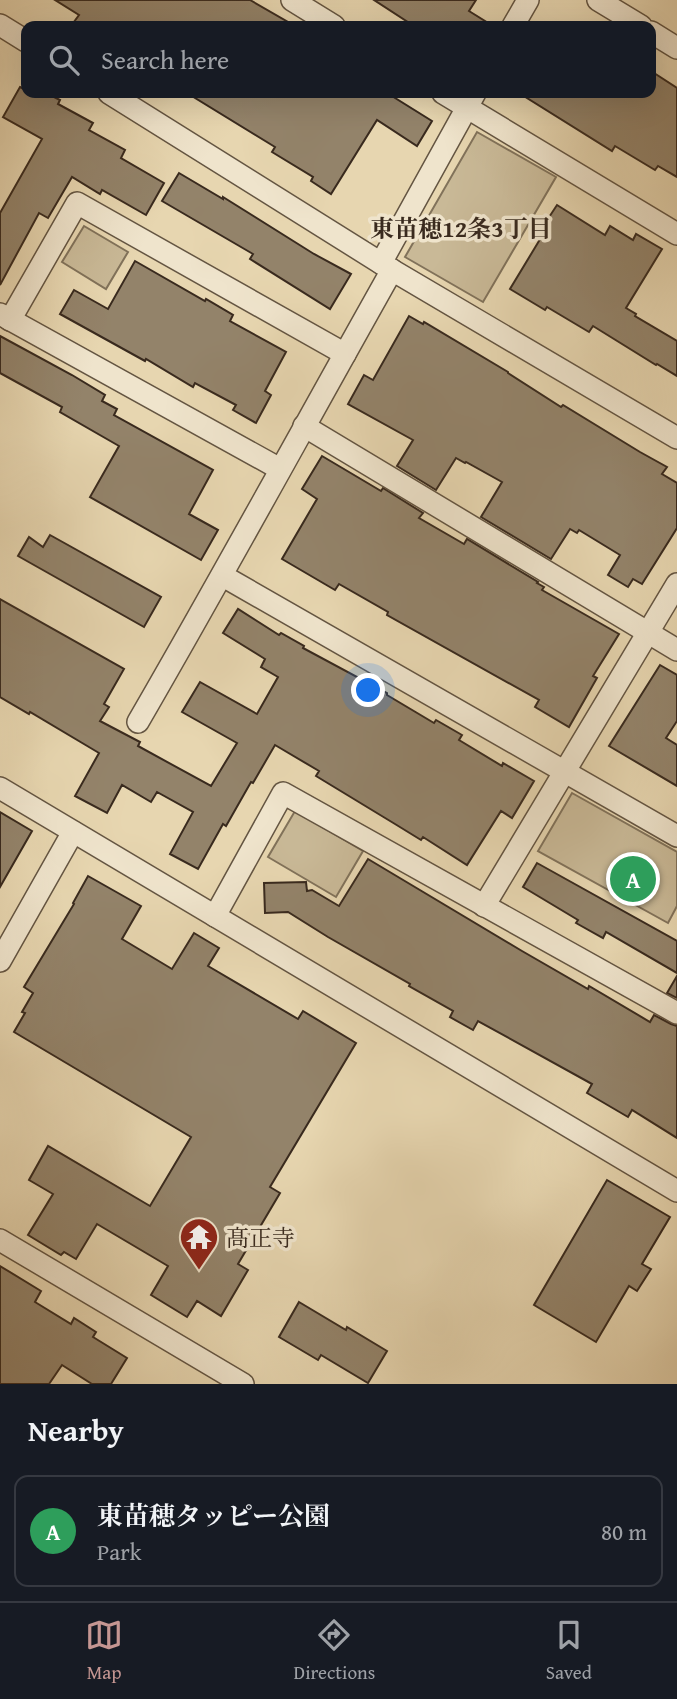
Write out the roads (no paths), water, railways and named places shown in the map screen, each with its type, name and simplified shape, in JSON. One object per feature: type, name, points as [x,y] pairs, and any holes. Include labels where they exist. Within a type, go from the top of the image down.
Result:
[{"type":"street","points":[[292,0],[326,21]]},
{"type":"street","points":[[516,21],[528,0]]},
{"type":"street","points":[[598,0],[633,21]]},
{"type":"street","points":[[0,25],[21,38]]},
{"type":"street","points":[[656,35],[677,48]]},
{"type":"street","points":[[117,98],[386,267],[677,438]]},
{"type":"street","points":[[138,722],[223,576],[345,354],[471,100],[677,234]]},
{"type":"street","points":[[280,469],[5,317],[77,203],[345,354]]},
{"type":"street","points":[[304,426],[677,650]]},
{"type":"street","points":[[223,576],[677,836]]},
{"type":"street","points":[[484,906],[677,584]]},
{"type":"street","points":[[0,788],[677,1191]]},
{"type":"street","points":[[215,916],[283,793],[677,1013]]},
{"type":"street","points":[[0,961],[73,832]]},
{"type":"street","points":[[0,1240],[243,1384]]},
{"type":"place","name":"東苗穂タッピー公園","points":[[633,879]]},
{"type":"place","name":"髙正寺","points":[[199,1271]]},
{"type":"district","name":"東苗穂12条3丁目","points":[[461,228]]}]
